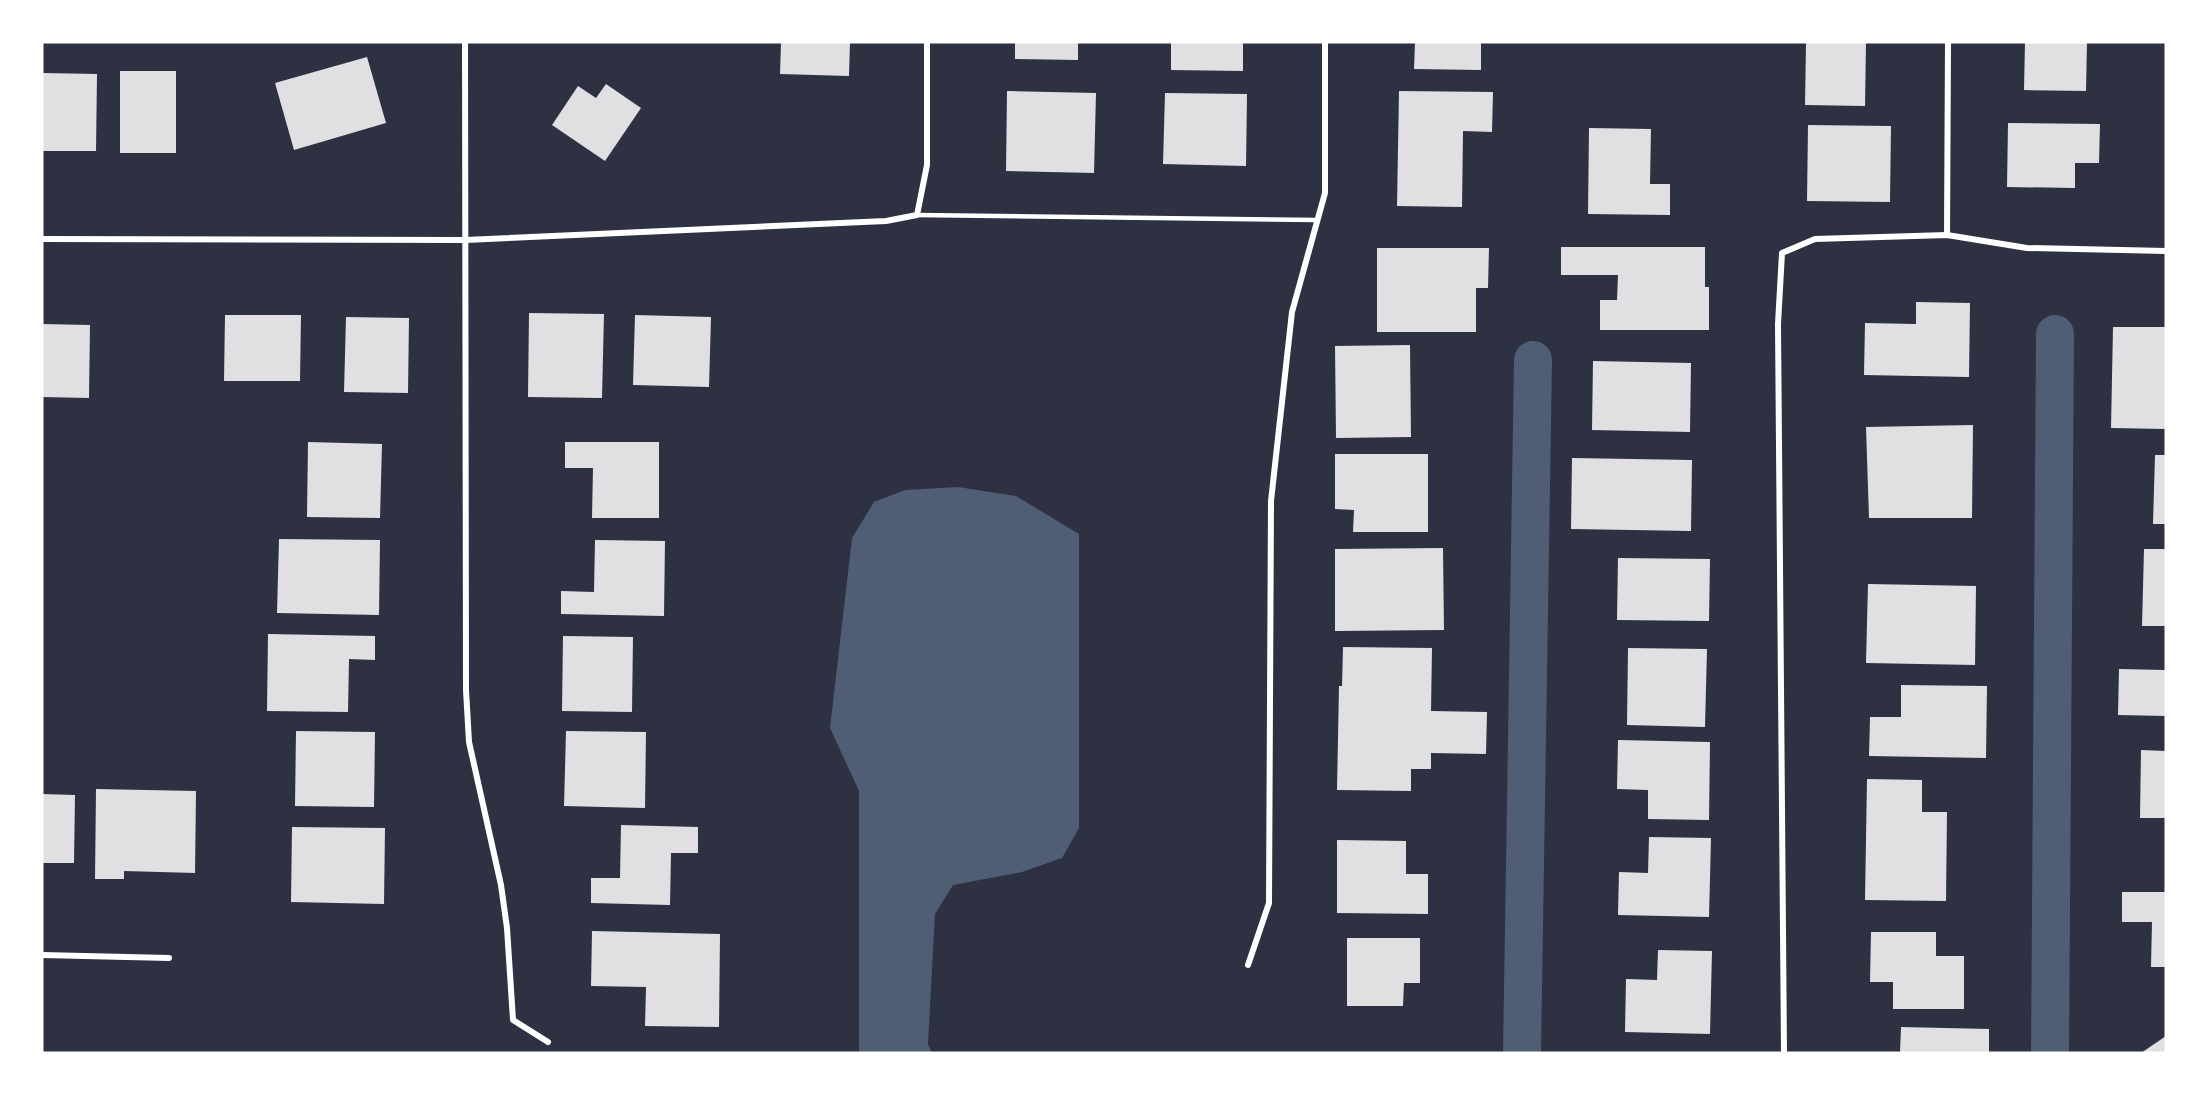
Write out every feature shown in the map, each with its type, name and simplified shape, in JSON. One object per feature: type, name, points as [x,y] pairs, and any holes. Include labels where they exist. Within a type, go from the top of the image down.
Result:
[{"type":"street","points":[[465,42],[466,690],[469,742],[501,885],[507,927],[513,1020],[548,1042]]},
{"type":"street","points":[[42,239],[465,240],[886,221],[917,215],[927,165],[927,42]]},
{"type":"street","points":[[1248,966],[1269,903],[1271,501],[1292,312],[1325,194],[1325,42]]},
{"type":"street","points":[[1947,235],[1948,42]]},
{"type":"street","points":[[1784,1053],[1778,324],[1782,253],[1815,239],[1947,235],[2027,248],[2166,251]]},
{"type":"street","points":[[42,955],[169,958]]},
{"type":"lane","points":[[917,215],[1318,220]]},
{"type":"water","points":[[958,487],[1016,496],[1079,534],[1079,828],[1062,858],[1022,872],[953,885],[935,914],[928,1044],[932,1053],[859,1053],[859,791],[830,728],[852,538],[874,502],[905,490]]},
{"type":"building","points":[[781,42],[850,42],[849,76],[780,74]]},
{"type":"building","points":[[1015,42],[1078,42],[1078,60],[1015,59]]},
{"type":"building","points":[[1171,42],[1243,42],[1243,71],[1171,70]]},
{"type":"building","points":[[1415,42],[1481,42],[1481,70],[1414,69]]},
{"type":"building","points":[[1806,42],[1866,42],[1865,106],[1805,105]]},
{"type":"building","points":[[2025,42],[2087,42],[2086,91],[2024,90]]},
{"type":"building","points":[[367,57],[386,123],[294,150],[275,83]]},
{"type":"building","points":[[120,71],[176,71],[176,153],[120,153]]},
{"type":"building","points":[[42,73],[97,74],[96,151],[42,151]]},
{"type":"building","points":[[606,84],[641,108],[605,161],[552,125],[578,86],[596,98]]},
{"type":"building","points":[[1007,91],[1096,93],[1094,173],[1006,171]]},
{"type":"building","points":[[1399,91],[1493,92],[1492,132],[1463,131],[1462,207],[1397,206]]},
{"type":"building","points":[[1165,93],[1247,94],[1246,166],[1163,164]]},
{"type":"building","points":[[2008,123],[2100,124],[2099,163],[2075,163],[2075,188],[2007,187]]},
{"type":"building","points":[[1808,125],[1891,126],[1890,202],[1807,201]]},
{"type":"building","points":[[1589,128],[1651,129],[1650,184],[1670,184],[1670,215],[1588,214]]},
{"type":"building","points":[[1561,247],[1705,247],[1705,287],[1709,287],[1709,330],[1600,330],[1600,300],[1617,300],[1618,275],[1561,275]]},
{"type":"building","points":[[1377,248],[1489,248],[1488,288],[1476,288],[1476,332],[1377,332]]},
{"type":"building","points":[[1916,302],[1970,303],[1969,377],[1864,375],[1865,323],[1916,324]]},
{"type":"building","points":[[529,313],[604,314],[602,398],[528,397]]},
{"type":"building","points":[[225,315],[301,315],[300,381],[224,381]]},
{"type":"building","points":[[635,315],[711,317],[709,387],[633,385]]},
{"type":"building","points":[[346,317],[409,318],[408,393],[344,392]]},
{"type":"building","points":[[42,324],[90,325],[89,398],[42,397]]},
{"type":"building","points":[[2113,327],[2166,327],[2166,429],[2111,428]]},
{"type":"building","points":[[1410,345],[1411,437],[1336,438],[1335,346]]},
{"type":"building","points":[[1593,361],[1691,363],[1690,432],[1592,430]]},
{"type":"building","points":[[1973,425],[1972,518],[1869,518],[1866,427]]},
{"type":"building","points":[[308,442],[382,444],[380,518],[307,517]]},
{"type":"building","points":[[565,442],[659,442],[659,518],[592,518],[593,468],[565,468]]},
{"type":"building","points":[[1335,454],[1428,454],[1428,532],[1353,532],[1354,510],[1335,509]]},
{"type":"building","points":[[2155,455],[2166,455],[2166,524],[2153,524]]},
{"type":"building","points":[[1572,458],[1692,460],[1691,531],[1571,529]]},
{"type":"building","points":[[279,539],[380,540],[379,615],[277,613]]},
{"type":"building","points":[[595,540],[665,541],[664,616],[561,614],[561,591],[594,592]]},
{"type":"building","points":[[1443,548],[1444,630],[1335,631],[1335,549]]},
{"type":"building","points":[[2144,549],[2166,549],[2166,626],[2142,626]]},
{"type":"building","points":[[1618,558],[1710,559],[1709,621],[1617,620]]},
{"type":"building","points":[[1868,584],[1976,586],[1975,665],[1866,663]]},
{"type":"building","points":[[268,634],[375,636],[375,660],[349,659],[348,712],[267,711]]},
{"type":"building","points":[[563,636],[633,637],[632,712],[562,711]]},
{"type":"building","points":[[1343,647],[1432,648],[1431,711],[1487,712],[1486,754],[1431,753],[1431,769],[1411,769],[1411,791],[1337,790],[1339,686],[1342,686]]},
{"type":"building","points":[[1628,648],[1707,649],[1705,727],[1627,725]]},
{"type":"building","points":[[2119,669],[2166,670],[2166,716],[2118,715]]},
{"type":"building","points":[[1901,685],[1987,686],[1986,758],[1869,756],[1870,717],[1901,717]]},
{"type":"building","points":[[296,731],[375,732],[374,807],[295,806]]},
{"type":"building","points":[[566,731],[646,732],[645,808],[564,806]]},
{"type":"building","points":[[1618,740],[1710,742],[1709,820],[1648,819],[1648,790],[1617,789]]},
{"type":"building","points":[[2141,750],[2166,751],[2166,818],[2140,818]]},
{"type":"building","points":[[1867,779],[1922,780],[1922,812],[1947,812],[1946,901],[1865,900]]},
{"type":"building","points":[[96,789],[196,791],[195,873],[124,871],[124,879],[95,879]]},
{"type":"building","points":[[42,794],[75,795],[74,863],[42,863]]},
{"type":"building","points":[[621,825],[698,827],[698,853],[671,853],[670,905],[591,903],[591,878],[620,878]]},
{"type":"building","points":[[292,827],[385,828],[384,904],[291,902]]},
{"type":"building","points":[[1649,837],[1711,838],[1709,917],[1618,915],[1619,872],[1648,873]]},
{"type":"building","points":[[1337,840],[1406,841],[1406,874],[1428,874],[1428,914],[1337,913]]},
{"type":"building","points":[[2122,892],[2166,892],[2166,967],[2151,967],[2152,922],[2122,922]]},
{"type":"building","points":[[592,931],[720,934],[719,1027],[645,1026],[646,987],[591,986]]},
{"type":"building","points":[[1871,932],[1936,932],[1936,956],[1964,956],[1964,1009],[1893,1009],[1893,982],[1870,982]]},
{"type":"building","points":[[1347,938],[1420,938],[1420,983],[1404,983],[1403,1006],[1347,1006]]},
{"type":"building","points":[[1658,950],[1712,951],[1710,1034],[1625,1032],[1626,979],[1657,980]]},
{"type":"building","points":[[1901,1027],[1989,1029],[1989,1053],[1900,1053]]},
{"type":"building","points":[[2166,1036],[2166,1053],[2141,1053]]},
{"type":"waterway","points":[[2050,1053],[2055,334]]},
{"type":"waterway","points":[[1522,1053],[1533,360]]}]
